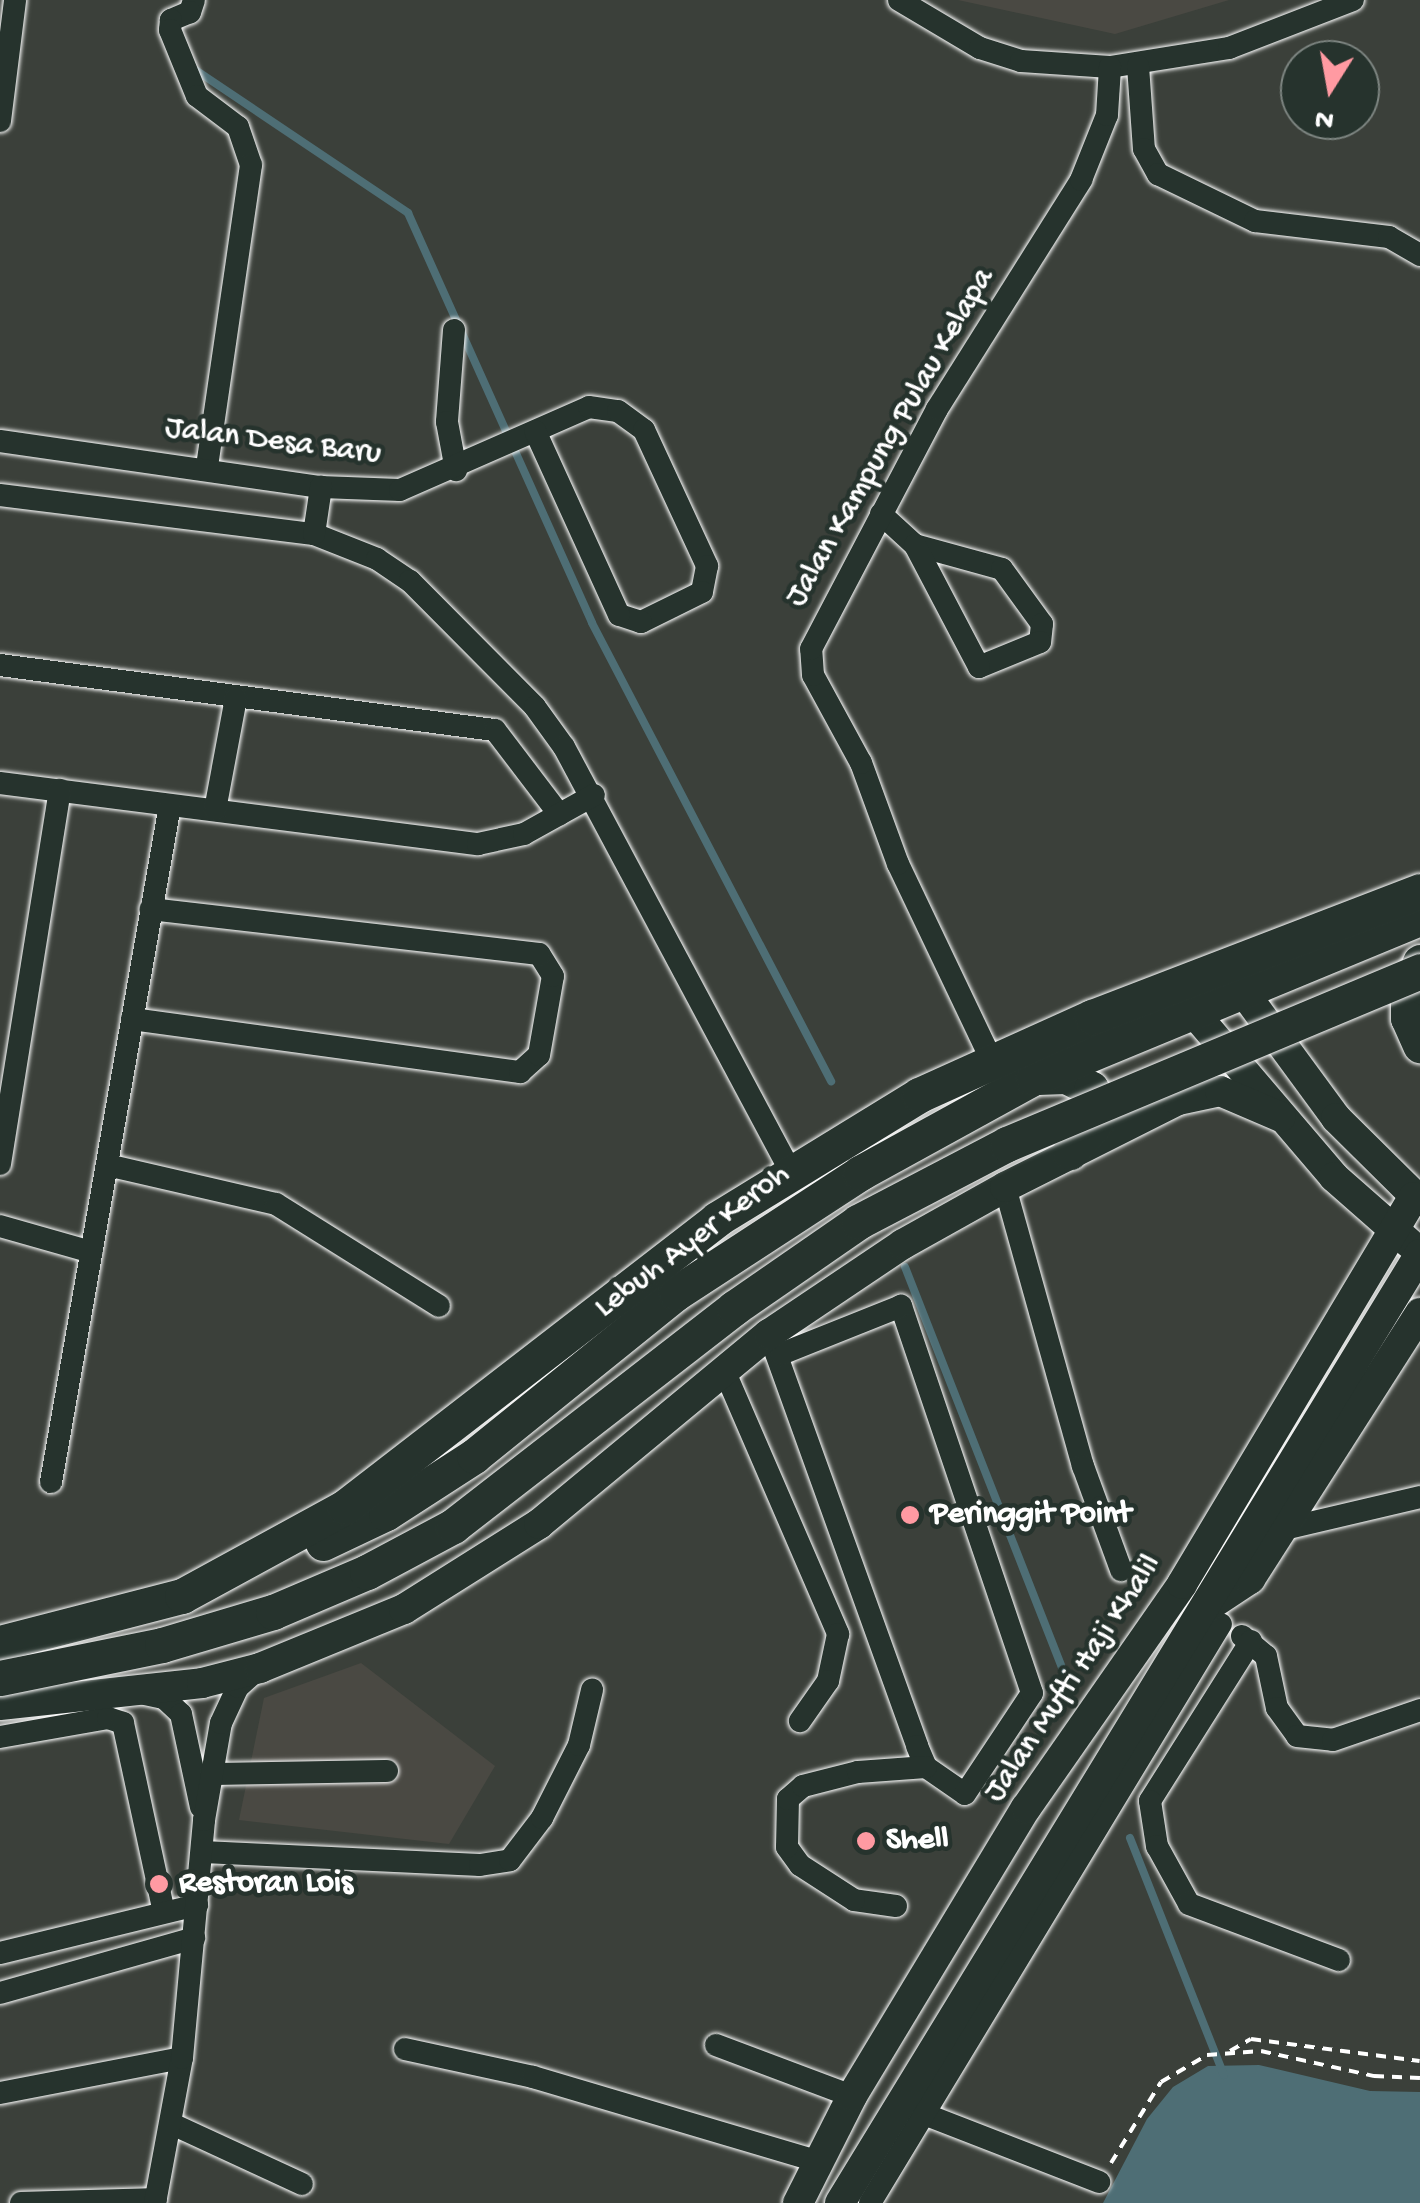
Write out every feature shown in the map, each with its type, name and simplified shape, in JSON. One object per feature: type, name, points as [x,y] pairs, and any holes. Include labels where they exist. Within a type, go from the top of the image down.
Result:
[{"type":"highway","name":"Lebuh Ayer Keroh","points":[[0,1643],[182,1596],[283,1544],[402,1468],[717,1219],[789,1170],[992,1061],[1420,891]]},
{"type":"highway","points":[[182,1596],[298,1555],[386,1513],[474,1456],[676,1293],[770,1228],[1032,1078],[1246,994],[1420,918]]},
{"type":"highway","points":[[1420,962],[1408,992],[1408,1018],[1420,1045]]},
{"type":"highway","points":[[0,1678],[180,1639],[273,1612],[367,1572],[495,1495],[734,1308],[858,1222],[1007,1144],[1420,972]]},
{"type":"highway","points":[[1032,1078],[1066,1076],[1091,1089],[1096,1122],[1070,1152]]},
{"type":"main road","points":[[1246,994],[1336,1118],[1417,1199]]},
{"type":"main road","points":[[1195,1014],[1280,1117],[1392,1232],[1420,1252],[1225,1570],[1210,1618]]},
{"type":"main road","points":[[0,1704],[135,1692],[260,1668],[404,1609],[471,1571],[539,1524],[724,1370],[775,1344],[904,1244],[1005,1187],[1178,1100],[1220,1091],[1280,1117]]},
{"type":"main road","name":"Jalan Mufti Haji Khalil","points":[[798,2203],[852,2096],[1026,1808],[1182,1584],[1392,1232],[1417,1199]]},
{"type":"main road","name":"Jalan Mufti Haji Khalil","points":[[840,2203],[1210,1618],[1250,1579],[1420,1313]]},
{"type":"street","points":[[0,121],[15,0]]},
{"type":"street","points":[[899,0],[946,33],[994,52],[1110,67],[1138,66],[1230,48],[1353,0]]},
{"type":"street","points":[[185,11],[197,96],[238,127],[251,164],[207,467]]},
{"type":"street","points":[[1138,66],[1144,149],[1158,174],[1255,222],[1389,237],[1420,254]]},
{"type":"street","name":"Jalan Kampung Pulau Kelapa","points":[[992,1061],[898,864],[862,763],[814,675],[811,649],[937,409],[1082,180],[1106,115],[1110,67]]},
{"type":"street","points":[[454,330],[446,422],[456,470]]},
{"type":"street","name":"Jalan Desa Baru","points":[[0,441],[207,467],[321,487],[400,490],[456,470],[531,433],[589,407],[634,418],[707,566],[702,592],[641,622],[619,615],[531,433]]},
{"type":"street","points":[[314,534],[321,487]]},
{"type":"street","points":[[0,494],[314,534],[377,559],[440,608],[535,707],[594,795],[789,1170]]},
{"type":"street","points":[[880,514],[915,545],[979,668],[1040,642],[1042,624],[1002,569],[915,545]]},
{"type":"street","points":[[0,666],[494,730],[559,814]]},
{"type":"street","points":[[215,810],[236,698]]},
{"type":"street","points":[[0,783],[478,844],[524,834],[594,795]]},
{"type":"street","points":[[0,1164],[60,790]]},
{"type":"street","points":[[51,1482],[170,804]]},
{"type":"street","points":[[132,1019],[520,1072],[531,1067],[553,976],[538,954],[151,910]]},
{"type":"street","points":[[107,1165],[276,1204],[439,1306]]},
{"type":"street","points":[[1005,1187],[1083,1466],[1121,1570]]},
{"type":"street","points":[[0,1226],[92,1252]]},
{"type":"street","points":[[901,1306],[1032,1693],[965,1794],[926,1767],[775,1344],[901,1306]]},
{"type":"street","points":[[724,1370],[838,1634],[828,1682],[800,1721]]},
{"type":"street","points":[[1284,1529],[1420,1498]]},
{"type":"street","points":[[870,2203],[1210,1618],[1251,1642],[1266,1656],[1277,1708],[1297,1736],[1333,1740],[1420,1710]]},
{"type":"street","points":[[1251,1642],[1150,1802],[1157,1846],[1189,1904],[1339,1960]]},
{"type":"street","points":[[22,2203],[156,2201],[182,2058],[204,1820],[220,1723],[238,1687],[260,1668]]},
{"type":"street","points":[[203,1852],[480,1865],[510,1860],[542,1818],[578,1745],[592,1690]]},
{"type":"street","points":[[135,1692],[164,1698],[181,1714],[204,1820]]},
{"type":"street","points":[[0,1737],[108,1718],[123,1723],[132,1738],[164,1912]]},
{"type":"street","points":[[896,1906],[854,1900],[800,1865],[788,1847],[788,1799],[802,1786],[858,1772],[926,1767]]},
{"type":"street","points":[[212,1774],[386,1771]]},
{"type":"street","points":[[0,1953],[197,1906]]},
{"type":"street","points":[[0,1993],[194,1938]]},
{"type":"street","points":[[716,2045],[852,2096]]},
{"type":"street","points":[[406,2049],[534,2077],[817,2161]]},
{"type":"street","points":[[0,2093],[182,2058]]},
{"type":"street","points":[[924,2114],[1099,2182]]},
{"type":"street","points":[[172,2124],[302,2184]]},
{"type":"path","points":[[1224,2054],[1251,2039],[1420,2061]]},
{"type":"path","points":[[1099,2182],[1161,2082],[1207,2055],[1261,2051],[1374,2076],[1420,2078]]},
{"type":"shaded area","points":[[958,0],[1229,0],[1115,34]]},
{"type":"shaded area","points":[[361,1663],[495,1766],[449,1844],[239,1820],[264,1698]]},
{"type":"water","points":[[1259,2065],[1370,2091],[1420,2092],[1420,2203],[1103,2203],[1147,2119],[1173,2087],[1208,2066]]},
{"type":"waterway","points":[[194,69],[408,213],[592,623],[831,1081]]},
{"type":"waterway","points":[[905,1267],[1069,1685]]},
{"type":"waterway","points":[[1130,1838],[1224,2075]]},
{"type":"place","name":"Peringgit Point","points":[[910,1515]]},
{"type":"place","name":"Shell","points":[[866,1841]]},
{"type":"place","name":"Restoran Lois","points":[[159,1884]]}]
